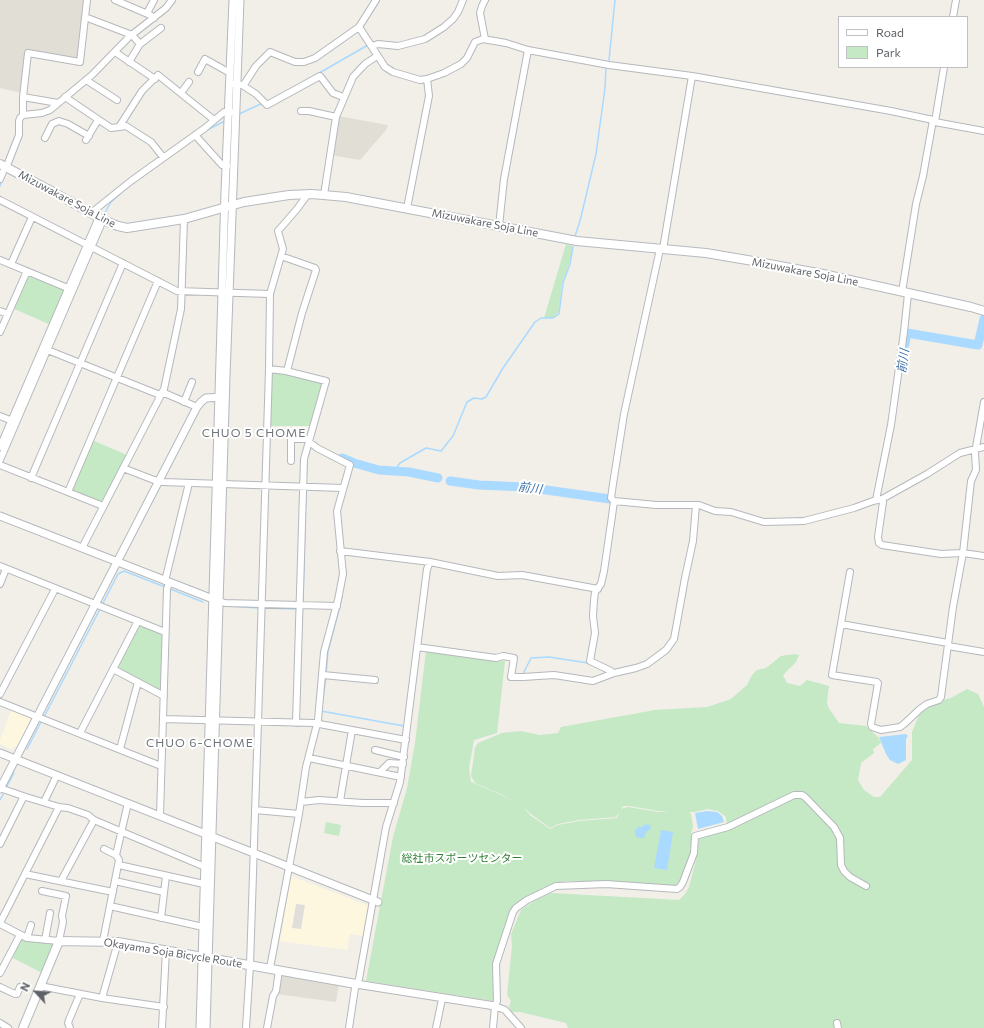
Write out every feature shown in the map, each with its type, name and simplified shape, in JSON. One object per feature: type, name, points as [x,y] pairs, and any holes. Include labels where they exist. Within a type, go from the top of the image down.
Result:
[{"type":"main road","name":"Mizuwakare Soja Line","points":[[4,166],[55,192],[101,219],[127,228],[184,219],[244,202],[308,194],[346,197],[577,241],[706,253],[753,261],[823,274],[984,311]]},
{"type":"main road","name":"Okayama Soja Bicycle Route","points":[[59,941],[103,940],[118,942],[356,984]]},
{"type":"main road","points":[[23,1028],[59,941]]},
{"type":"street","points":[[0,179],[4,166],[19,135],[19,122],[23,115],[23,97],[28,53],[80,62],[87,0]]},
{"type":"street","points":[[115,0],[147,13],[154,18]]},
{"type":"street","points":[[147,13],[154,0]]},
{"type":"street","points":[[23,115],[42,113],[50,110],[66,98],[87,81],[133,36],[166,8],[172,0]]},
{"type":"street","points":[[233,0],[230,73],[236,84],[267,105],[320,76],[333,93],[343,97]]},
{"type":"street","points":[[229,207],[227,166],[236,84],[240,0]]},
{"type":"street","points":[[236,84],[245,83],[270,52],[295,62],[304,62],[315,58],[359,27],[376,0]]},
{"type":"street","points":[[371,44],[398,46],[425,39],[444,27],[453,19],[463,0]]},
{"type":"street","points":[[485,0],[480,13],[485,39]]},
{"type":"street","points":[[953,16],[956,0]]},
{"type":"street","points":[[85,17],[133,36],[140,44]]},
{"type":"street","points":[[359,27],[385,67],[393,72],[420,80],[444,73],[461,64],[467,58],[475,42],[479,39],[485,39],[506,43],[528,50],[609,65],[692,76],[891,111],[984,131]]},
{"type":"street","points":[[129,62],[140,44],[161,28]]},
{"type":"street","points":[[500,226],[504,179],[528,50]]},
{"type":"street","points":[[116,53],[155,79]]},
{"type":"street","points":[[324,195],[336,117],[343,97],[358,70],[377,56]]},
{"type":"street","points":[[198,72],[205,59],[230,73]]},
{"type":"street","points":[[879,500],[904,332],[905,293],[916,204],[923,176],[944,68]]},
{"type":"street","points":[[119,127],[142,91],[158,75],[214,120]]},
{"type":"street","points":[[611,671],[590,661],[594,633],[593,616],[595,592],[602,580],[604,571],[614,501],[611,498],[612,484],[624,414],[662,249],[692,76]]},
{"type":"street","points":[[407,208],[429,96],[427,79]]},
{"type":"street","points":[[87,81],[117,100]]},
{"type":"street","points":[[181,93],[189,82]]},
{"type":"street","points":[[23,97],[58,103]]},
{"type":"street","points":[[66,98],[111,128],[126,126],[152,142],[163,157]]},
{"type":"street","points":[[301,111],[309,111],[336,117]]},
{"type":"street","points":[[91,213],[163,157],[196,137],[224,112],[232,116]]},
{"type":"street","points":[[200,1028],[205,957],[232,116]]},
{"type":"street","points":[[45,138],[52,124],[59,121],[68,124],[87,138],[98,120]]},
{"type":"street","points":[[196,137],[222,165],[227,166]]},
{"type":"street","points":[[246,1028],[250,965],[258,722],[270,294],[283,249],[278,231],[308,194]]},
{"type":"street","points":[[0,200],[177,291],[270,294]]},
{"type":"street","points":[[11,264],[32,217]]},
{"type":"street","points":[[0,447],[45,349],[101,219]]},
{"type":"street","points":[[82,548],[164,388],[181,309],[184,219]]},
{"type":"street","points":[[281,256],[315,268],[316,270],[302,313],[287,371]]},
{"type":"street","points":[[0,260],[70,289]]},
{"type":"street","points":[[31,478],[123,263]]},
{"type":"street","points":[[0,332],[27,271]]},
{"type":"street","points":[[68,492],[158,281]]},
{"type":"street","points":[[0,311],[8,314]]},
{"type":"street","points":[[45,349],[198,407]]},
{"type":"street","points":[[269,369],[287,371],[326,381],[311,443],[304,459],[305,487],[299,605],[296,723]]},
{"type":"street","points":[[184,402],[192,382]]},
{"type":"street","points":[[205,867],[94,820],[88,815],[3,789],[16,759],[41,718],[99,606],[117,563],[198,407],[206,398],[222,397]]},
{"type":"street","points":[[850,572],[832,675],[878,683],[871,724],[872,727],[881,730],[900,727],[923,706],[939,700],[963,553],[971,481],[976,470],[976,450],[984,402]]},
{"type":"street","points":[[0,416],[13,421]]},
{"type":"street","points":[[0,460],[13,421]]},
{"type":"street","points":[[270,968],[302,802],[306,767],[310,759],[319,724],[325,676],[324,652],[337,606],[343,574],[337,511],[350,465],[306,439],[292,439],[291,461]]},
{"type":"street","points":[[614,501],[656,505],[696,505],[715,511],[731,512],[764,522],[804,521],[879,500],[927,474],[960,453],[967,450],[984,448]]},
{"type":"street","points":[[0,465],[103,506]]},
{"type":"street","points":[[123,468],[159,481],[189,484],[344,488]]},
{"type":"street","points":[[160,816],[167,585],[189,484]]},
{"type":"street","points":[[879,500],[883,502],[878,537],[879,543],[882,545],[941,554],[963,553],[984,556]]},
{"type":"street","points":[[417,647],[496,658],[503,656],[514,658],[511,676],[517,677],[554,675],[593,681],[614,673],[647,664],[666,650],[674,639],[693,541],[696,505]]},
{"type":"street","points":[[0,516],[82,548],[167,585],[225,603],[261,606],[337,606]]},
{"type":"street","points":[[342,552],[430,562],[498,576],[522,575],[598,589]]},
{"type":"street","points":[[349,1028],[356,984],[359,979],[376,901],[386,827],[401,777],[427,569],[430,562]]},
{"type":"street","points":[[0,584],[3,568],[166,632]]},
{"type":"street","points":[[0,694],[55,589]]},
{"type":"street","points":[[80,734],[138,621]]},
{"type":"street","points":[[841,624],[984,652]]},
{"type":"street","points":[[113,669],[164,696]]},
{"type":"street","points":[[325,676],[375,680]]},
{"type":"street","points":[[120,750],[138,682]]},
{"type":"street","points":[[0,702],[162,766]]},
{"type":"street","points":[[163,719],[319,724],[406,740]]},
{"type":"street","points":[[340,801],[352,730]]},
{"type":"street","points":[[374,750],[404,757]]},
{"type":"street","points":[[0,753],[376,901]]},
{"type":"street","points":[[310,759],[401,777]]},
{"type":"street","points":[[380,772],[389,763],[403,764]]},
{"type":"street","points":[[44,802],[57,775]]},
{"type":"street","points":[[493,1028],[495,1006],[497,1001],[496,964],[513,912],[516,908],[527,900],[556,886],[571,884],[606,884],[677,889],[683,882],[694,853],[695,836],[728,827],[794,794],[805,797],[834,827],[840,838],[841,866],[853,880],[866,886]]},
{"type":"street","points":[[0,844],[23,798],[26,797]]},
{"type":"street","points":[[302,802],[319,800],[394,803]]},
{"type":"street","points":[[116,855],[128,803]]},
{"type":"street","points":[[42,891],[66,896],[59,941],[27,938],[0,924],[59,807]]},
{"type":"street","points":[[255,810],[299,814]]},
{"type":"street","points":[[61,881],[94,820]]},
{"type":"street","points":[[206,1028],[203,927],[205,867],[209,835]]},
{"type":"street","points":[[103,940],[119,865],[119,860],[116,855],[104,849]]},
{"type":"street","points":[[119,865],[204,884]]},
{"type":"street","points":[[25,874],[113,892]]},
{"type":"street","points":[[160,918],[166,876]]},
{"type":"street","points":[[115,880],[164,892]]},
{"type":"street","points":[[110,906],[203,927]]},
{"type":"street","points":[[45,940],[50,913]]},
{"type":"street","points":[[27,938],[31,925]]},
{"type":"street","points":[[0,973],[20,934]]},
{"type":"street","points":[[102,998],[118,942]]},
{"type":"street","points":[[162,1028],[166,950]]},
{"type":"street","points":[[266,1028],[276,991],[279,970]]},
{"type":"street","points":[[356,984],[442,999],[495,1006],[505,1010],[521,1028]]},
{"type":"street","points":[[40,986],[102,998],[164,1007]]},
{"type":"street","points":[[0,987],[15,994],[20,987]]},
{"type":"street","points":[[70,1028],[68,1023],[80,994]]},
{"type":"street","points":[[442,999],[436,1027],[444,1028]]},
{"type":"street","points":[[0,1023],[8,1028]]},
{"type":"shaded area","points":[[0,0],[85,0],[78,59],[28,51],[22,93],[0,88]]},
{"type":"shaded area","points":[[338,116],[388,125],[386,130],[360,160],[331,155]]},
{"type":"shaded area","points":[[12,708],[31,716],[31,718],[18,745],[11,749],[0,744],[0,740]]},
{"type":"shaded area","points":[[291,876],[369,906],[363,936],[350,934],[347,950],[280,941]]},
{"type":"shaded area","points":[[296,904],[305,905],[301,929],[292,928]]},
{"type":"shaded area","points":[[280,973],[339,984],[336,1002],[276,994]]},
{"type":"green space","points":[[566,244],[573,246],[570,261],[562,284],[559,311],[553,318],[544,318]]},
{"type":"green space","points":[[26,274],[65,288],[51,325],[12,308]]},
{"type":"green space","points":[[273,372],[322,381],[324,384],[311,426],[269,426],[270,373]]},
{"type":"green space","points":[[92,440],[127,455],[103,501],[98,502],[72,492],[71,490]]},
{"type":"green space","points":[[141,624],[163,635],[161,691],[159,692],[116,668],[138,625]]},
{"type":"green space","name":"総社市スポーツセンター","points":[[426,651],[505,661],[497,733],[474,740],[469,768],[471,782],[506,797],[523,807],[505,796],[475,783],[471,776],[475,748],[478,743],[502,733],[521,731],[540,735],[558,733],[561,727],[655,710],[707,707],[731,699],[747,685],[752,675],[757,670],[766,668],[781,656],[795,654],[799,655],[796,662],[783,675],[787,683],[800,686],[807,680],[829,686],[827,702],[828,707],[839,723],[866,726],[878,737],[881,743],[873,749],[874,753],[861,763],[858,780],[864,790],[874,797],[880,797],[912,760],[912,732],[919,715],[939,701],[951,698],[967,689],[978,694],[984,707],[984,1028],[568,1028],[566,1023],[520,1012],[512,1012],[509,1007],[511,1001],[507,995],[512,946],[511,934],[521,910],[534,901],[551,893],[679,900],[689,887],[696,860],[699,839],[731,829],[726,821],[726,817],[718,811],[707,809],[689,812],[691,814],[693,826],[691,835],[691,854],[680,881],[676,885],[565,881],[550,885],[531,896],[512,910],[493,962],[493,1001],[366,981],[393,837],[407,788],[415,743]],"holes":[[[624,806],[629,806],[670,812],[658,812],[628,807],[620,809]],[[523,807],[550,828],[558,824],[579,820],[616,817],[620,810],[617,818],[579,821],[558,825],[550,829],[530,815]]]},
{"type":"green space","points":[[326,822],[341,825],[339,836],[324,833]]},
{"type":"green space","points":[[22,938],[38,943],[53,943],[54,946],[42,973],[11,957],[19,939]]},
{"type":"water","points":[[906,734],[908,736],[906,739],[906,760],[898,764],[890,760],[879,737]]},
{"type":"water","points":[[707,811],[717,812],[722,816],[724,822],[698,829],[695,813]]},
{"type":"water","points":[[645,824],[650,825],[651,829],[646,832],[644,838],[638,838],[635,835],[635,830]]},
{"type":"water","points":[[661,830],[673,832],[667,870],[654,868]]},
{"type":"waterway","points":[[609,60],[615,0]]},
{"type":"waterway","points":[[163,14],[169,9]]},
{"type":"waterway","points":[[293,88],[368,45]]},
{"type":"waterway","points":[[575,236],[596,154],[605,88],[606,67]]},
{"type":"waterway","points":[[239,114],[263,103]]},
{"type":"waterway","points":[[205,131],[225,121]]},
{"type":"waterway","points":[[0,186],[2,180]]},
{"type":"waterway","points":[[103,216],[111,202],[120,194]]},
{"type":"waterway","points":[[394,471],[400,463],[426,448],[441,451],[453,436],[467,402],[474,398],[482,399],[486,397],[503,368],[535,322],[541,318],[553,318],[559,314],[563,283],[570,264],[573,247]]},
{"type":"waterway","name":"前川","points":[[905,344],[907,333],[978,345],[984,319]]},
{"type":"waterway","points":[[306,484],[307,459],[311,447]]},
{"type":"waterway","name":"前川","points":[[342,458],[379,470],[409,472],[438,478]]},
{"type":"waterway","name":"前川","points":[[450,481],[479,485],[525,487],[610,499]]},
{"type":"waterway","points":[[303,602],[306,488]]},
{"type":"waterway","points":[[102,605],[118,574],[124,571],[165,587]]},
{"type":"waterway","points":[[326,673],[328,651],[341,602],[343,587]]},
{"type":"waterway","points":[[168,588],[203,602]]},
{"type":"waterway","points":[[226,606],[260,608]]},
{"type":"waterway","points":[[264,608],[296,609]]},
{"type":"waterway","points":[[44,717],[100,609]]},
{"type":"waterway","points":[[523,674],[531,658],[549,657],[588,663]]},
{"type":"waterway","points":[[322,705],[326,677]]},
{"type":"waterway","points":[[321,711],[404,726]]},
{"type":"waterway","points":[[27,749],[42,720]]},
{"type":"waterway","points":[[6,788],[14,773]]},
{"type":"waterway","points":[[0,800],[5,791]]},
{"type":"district","name":"CHUO 5 CHOME","points":[[254,433]]},
{"type":"district","name":"CHUO 6-CHOME","points":[[200,743]]}]
